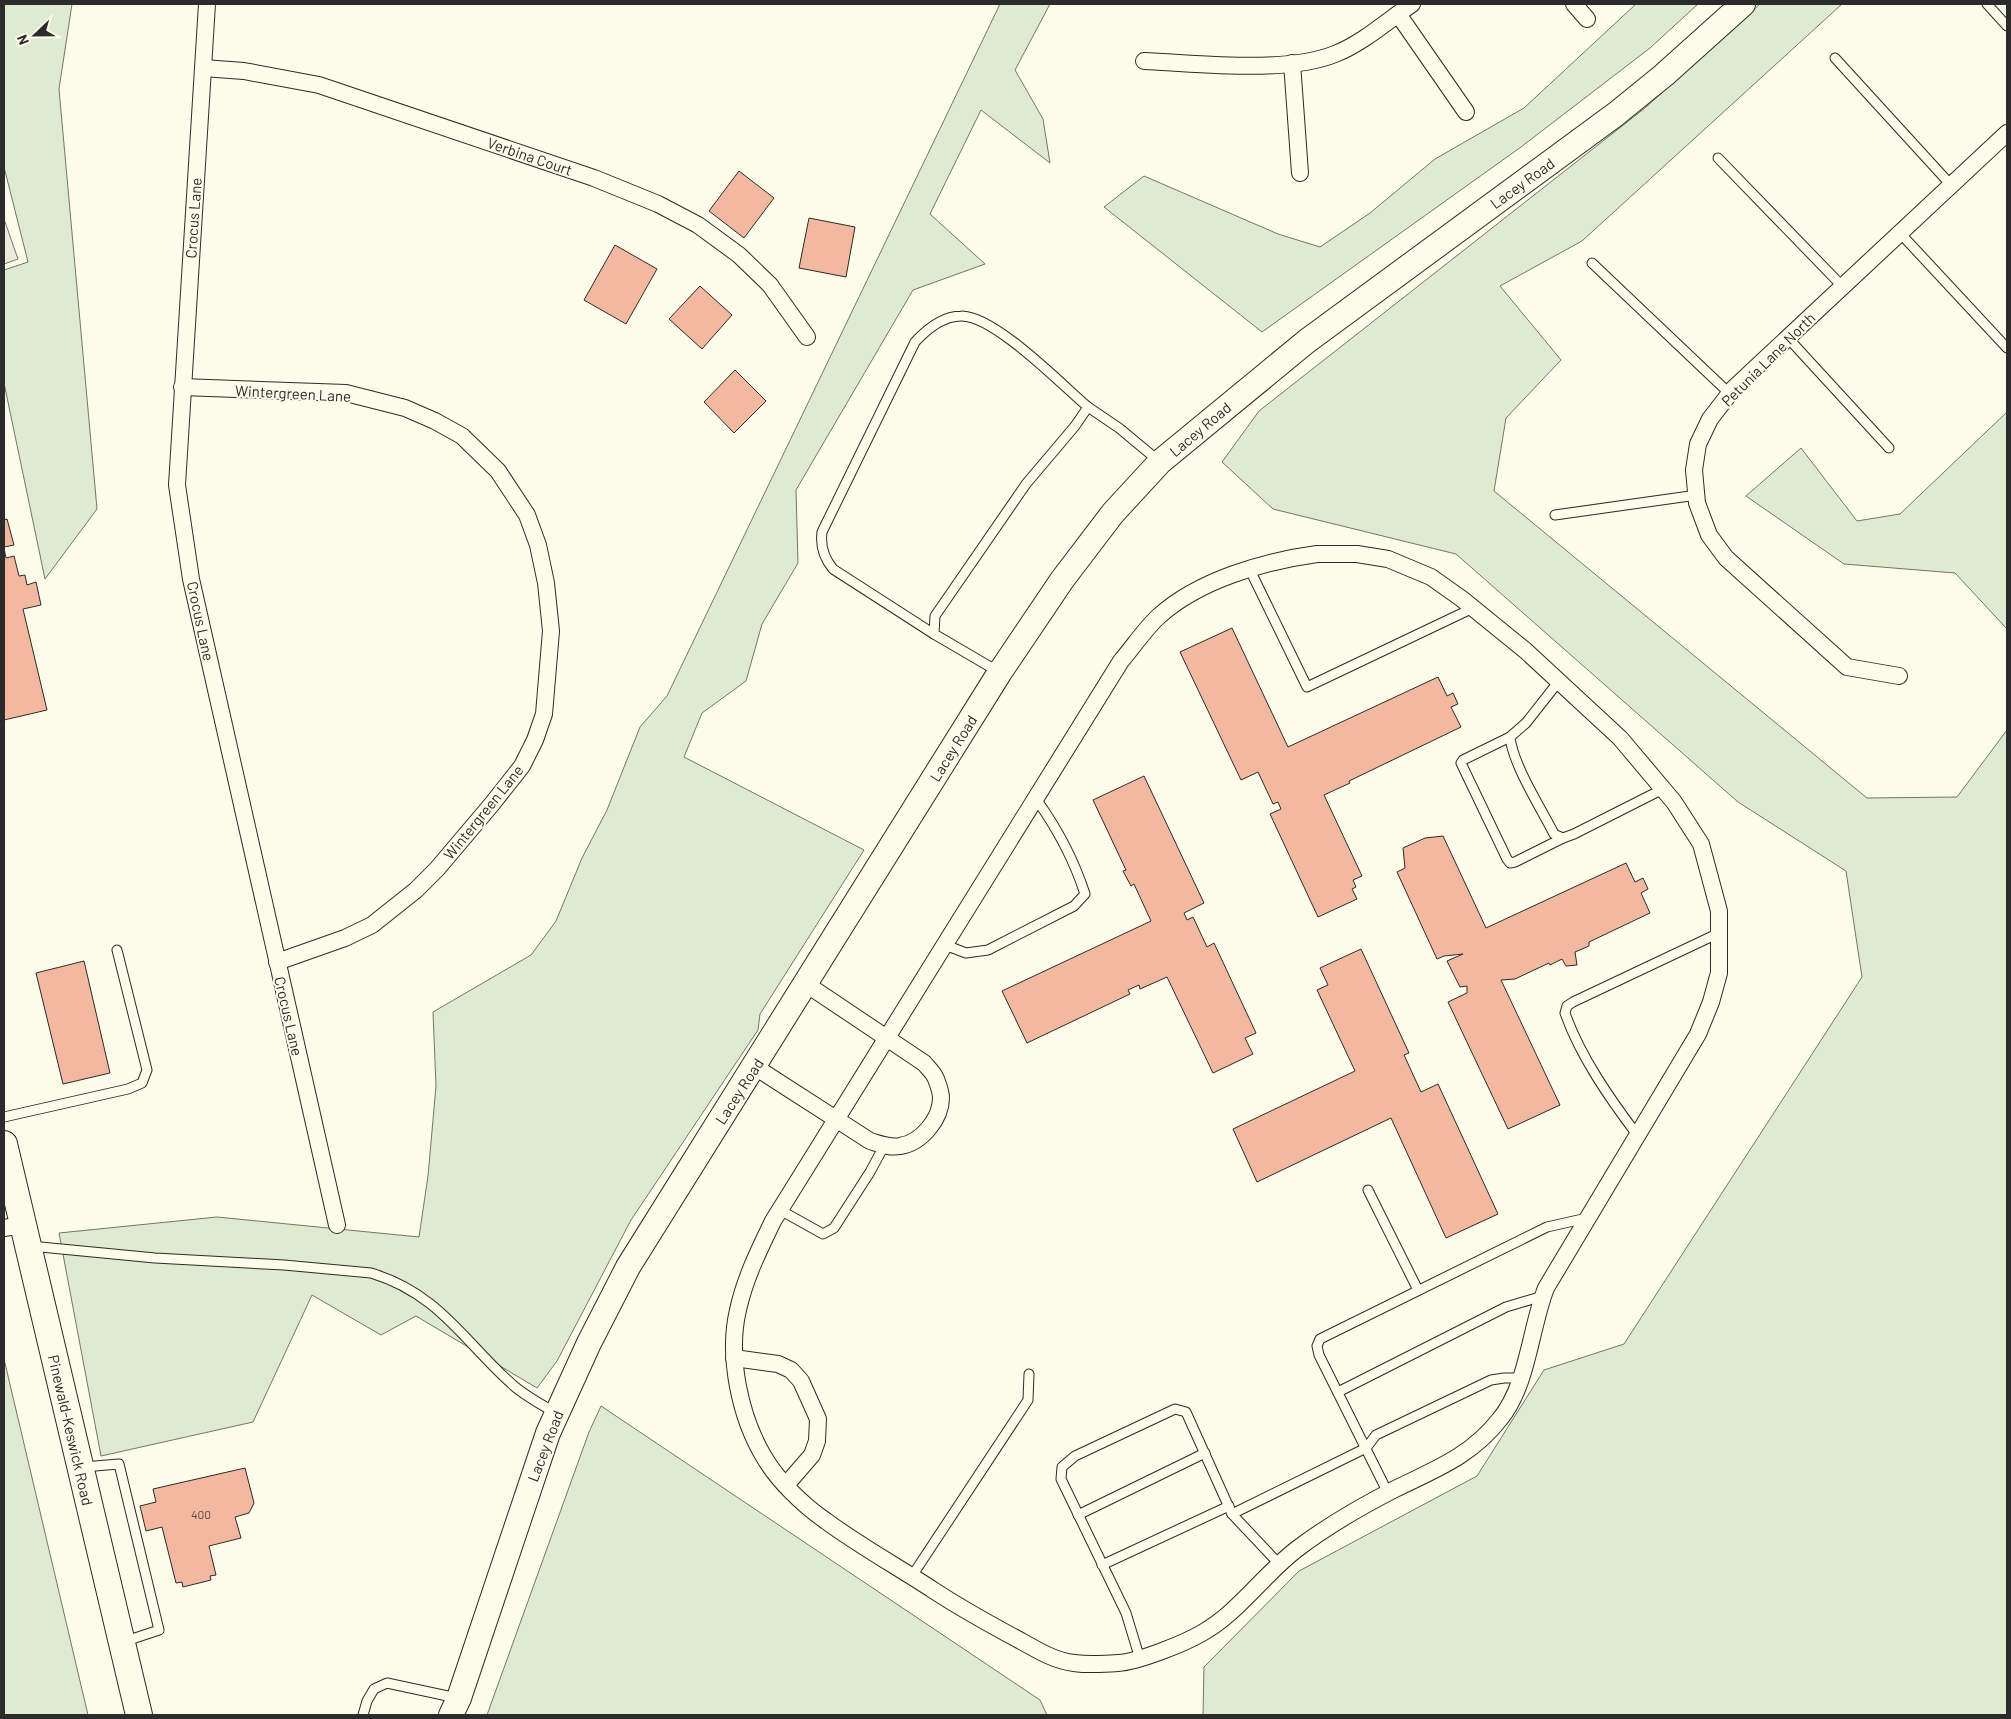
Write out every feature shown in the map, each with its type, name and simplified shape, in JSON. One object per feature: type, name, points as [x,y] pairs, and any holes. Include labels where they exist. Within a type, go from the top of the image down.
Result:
[{"type":"main road","name":"Lacey Road","points":[[455,1707],[548,1433],[589,1343],[628,1268],[1000,672],[1062,580],[1113,514],[1160,462],[1308,341],[1616,114],[1664,75],[1743,4]]},
{"type":"main road","name":"Pinewald-Keswick Road","points":[[4,1144],[18,1233],[80,1468],[139,1715]]},
{"type":"street","name":"Crocus Lane","points":[[207,4],[177,485],[191,579],[337,1226]]},
{"type":"street","points":[[1144,61],[1262,66],[1292,63],[1333,55],[1350,47],[1412,4]]},
{"type":"street","points":[[1574,4],[1587,19]]},
{"type":"street","points":[[1398,14],[1466,112]]},
{"type":"street","points":[[1292,63],[1300,173]]},
{"type":"street","name":"Verbina Court","points":[[203,68],[244,72],[319,85],[594,178],[658,204],[698,225],[739,255],[770,284],[807,337]]},
{"type":"street","name":"Petunia Lane North","points":[[1899,676],[1847,667],[1726,558],[1710,535],[1697,503],[1694,470],[1698,444],[1710,420],[1730,394],[2007,133]]},
{"type":"street","name":"Wintergreen Lane","points":[[182,387],[346,394],[405,408],[435,421],[462,436],[498,471],[527,515],[538,545],[546,583],[551,631],[544,714],[522,766],[437,869],[416,890],[372,925],[346,938],[277,962]]},
{"type":"street","points":[[1317,554],[1358,554],[1388,559],[1431,577],[1473,608],[1526,651],[1620,738],[1674,802],[1701,844],[1719,912],[1719,933],[1718,973],[1711,1002],[1698,1034],[1638,1136],[1568,1248],[1542,1296],[1520,1378],[1512,1399],[1502,1417],[1485,1436],[1465,1454],[1354,1512],[1296,1549],[1216,1624],[1199,1635],[1140,1659],[1122,1663],[1073,1664],[1047,1655],[975,1618],[824,1520],[786,1486],[764,1458],[749,1426],[737,1382],[734,1358],[737,1313],[748,1274],[780,1210],[836,1119],[1122,661],[1158,617],[1190,594],[1218,580],[1288,558],[1317,554]]},
{"type":"street","points":[[755,1067],[870,1141],[884,1146],[900,1146],[914,1142],[930,1126],[939,1112],[941,1098],[936,1078],[924,1063],[806,984]]},
{"type":"street","points":[[734,1358],[778,1364],[791,1370],[801,1381],[818,1419],[817,1441],[812,1454],[786,1486]]},
{"type":"lane","points":[[1987,4],[2007,26]]},
{"type":"lane","points":[[1835,58],[1951,185]]},
{"type":"lane","points":[[1718,158],[1843,287]]},
{"type":"lane","points":[[1900,234],[2007,348]]},
{"type":"lane","points":[[1592,263],[1730,394]]},
{"type":"lane","points":[[1000,672],[934,634],[833,569],[826,560],[821,544],[822,532],[915,342],[927,330],[950,318],[962,316],[978,319],[1003,332],[1088,407],[1119,428],[1160,462]]},
{"type":"lane","points":[[1788,338],[1889,448]]},
{"type":"lane","points":[[934,634],[935,616],[997,524],[1026,484],[1076,426],[1088,407]]},
{"type":"lane","points":[[1555,515],[1697,495]]},
{"type":"lane","points":[[1250,570],[1307,687],[1473,608]]},
{"type":"lane","points":[[1559,681],[1526,723],[1510,737],[1463,760],[1461,764],[1510,864],[1663,789]]},
{"type":"lane","points":[[1510,737],[1511,746],[1517,761],[1554,834],[1563,838]]},
{"type":"lane","points":[[945,946],[966,953],[988,950],[1074,906],[1085,894],[1078,874],[1052,821],[1036,799]]},
{"type":"lane","points":[[1638,1136],[1617,1108],[1572,1036],[1564,1013],[1567,1006],[1573,1002],[1719,933]]},
{"type":"lane","points":[[4,1117],[128,1089],[142,1083],[147,1070],[117,950]]},
{"type":"lane","points":[[780,1210],[823,1234],[829,1232],[838,1222],[870,1172],[884,1146]]},
{"type":"lane","points":[[1368,1190],[1418,1290]]},
{"type":"lane","points":[[1388,1493],[1320,1355],[1317,1346],[1320,1338],[1547,1227],[1588,1218]]},
{"type":"lane","points":[[18,1233],[155,1258],[284,1265],[371,1273],[380,1276],[420,1296],[464,1335],[515,1387],[556,1413]]},
{"type":"lane","points":[[1338,1392],[1506,1307],[1542,1296]]},
{"type":"lane","points":[[912,1576],[1028,1400],[1029,1374]]},
{"type":"lane","points":[[1102,1565],[1231,1510],[1366,1448],[1376,1435],[1491,1380],[1520,1378]]},
{"type":"lane","points":[[1140,1659],[1126,1613],[1061,1479],[1062,1467],[1075,1456],[1175,1409],[1186,1412],[1231,1510],[1280,1565]]},
{"type":"lane","points":[[1078,1515],[1205,1453]]},
{"type":"lane","points":[[80,1468],[119,1464],[160,1630],[121,1643]]},
{"type":"lane","points":[[363,1715],[367,1701],[374,1689],[388,1683],[455,1707]]},
{"type":"green space","points":[[4,4],[72,4],[59,89],[97,509],[45,579],[4,383],[4,270],[28,262],[4,167]]},
{"type":"green space","points":[[1000,4],[1050,4],[1015,70],[1043,119],[1050,163],[981,110],[930,214],[985,264],[913,290],[796,490],[798,563],[762,624],[746,681],[702,713],[684,757],[864,850],[760,1014],[758,1030],[631,1220],[557,1361],[537,1388],[416,1316],[381,1335],[312,1295],[253,1422],[101,1456],[59,1233],[217,1217],[419,1237],[428,1176],[436,1086],[433,1012],[531,955],[556,921],[582,858],[607,810],[640,727],[667,696]]},
{"type":"green space","points":[[1636,4],[1698,4],[1650,48],[1521,147],[1262,332],[1104,207],[1144,176],[1278,234],[1320,247],[1370,213],[1435,159],[1524,108]]},
{"type":"green space","points":[[1760,4],[1842,4],[1582,241],[1500,286],[1561,360],[1506,418],[1494,491],[1867,798],[1957,797],[2007,730],[2007,1715],[1203,1715],[1204,1667],[1299,1571],[1477,1476],[1544,1370],[1624,1344],[1862,977],[1846,871],[1738,802],[1456,554],[1273,509],[1222,462],[1259,411],[1645,108]]},
{"type":"green space","points":[[2007,412],[2007,629],[1955,573],[1844,564],[1746,496],[1801,448],[1857,521],[1900,514]]},
{"type":"green space","points":[[4,1359],[88,1715],[4,1715]]},
{"type":"green space","points":[[601,1406],[1040,1700],[1047,1715],[487,1715],[589,1432]]},
{"type":"shaded area","points":[[4,219],[18,259],[4,264]]},
{"type":"building","points":[[739,171],[774,198],[744,238],[709,211]]},
{"type":"building","points":[[809,218],[855,227],[846,277],[799,268]]},
{"type":"building","points":[[615,245],[657,269],[626,324],[584,300]]},
{"type":"building","points":[[700,286],[732,315],[702,349],[669,319]]},
{"type":"building","points":[[735,370],[766,401],[734,433],[704,402]]},
{"type":"building","points":[[7,519],[14,545],[4,547],[4,520]]},
{"type":"building","points":[[4,548],[6,558],[14,556],[19,576],[25,575],[27,585],[36,582],[41,605],[23,609],[47,710],[4,720]]},
{"type":"building","points":[[1232,628],[1288,747],[1438,677],[1447,696],[1453,693],[1458,704],[1451,707],[1461,727],[1324,795],[1362,876],[1353,880],[1356,887],[1352,889],[1357,899],[1318,917],[1270,814],[1281,809],[1278,802],[1273,804],[1258,772],[1241,780],[1180,652]]},
{"type":"building","points":[[1144,776],[1204,903],[1184,913],[1187,920],[1193,917],[1207,947],[1214,943],[1256,1033],[1245,1038],[1253,1054],[1213,1073],[1167,977],[1140,989],[1139,985],[1128,990],[1130,994],[1027,1043],[1002,991],[1151,921],[1134,884],[1131,886],[1123,871],[1126,870],[1093,800]]},
{"type":"building","points":[[1443,836],[1486,928],[1626,863],[1635,882],[1643,878],[1648,889],[1641,893],[1650,913],[1589,942],[1589,946],[1575,952],[1577,965],[1566,966],[1562,959],[1515,979],[1501,980],[1560,1105],[1508,1129],[1448,1002],[1467,993],[1467,986],[1460,987],[1447,961],[1463,954],[1444,956],[1437,959],[1397,872],[1405,868],[1403,848],[1425,838]]},
{"type":"building","points":[[1361,949],[1409,1053],[1404,1055],[1421,1092],[1438,1084],[1498,1214],[1446,1238],[1391,1118],[1257,1182],[1233,1129],[1355,1071],[1317,990],[1328,985],[1320,968]]},
{"type":"building","points":[[84,961],[110,1073],[63,1084],[36,973]]},
{"type":"building","points":[[245,1468],[254,1503],[249,1513],[235,1517],[241,1538],[209,1546],[216,1575],[210,1576],[211,1580],[183,1587],[182,1582],[176,1583],[162,1527],[146,1531],[140,1506],[156,1502],[153,1489]]}]
